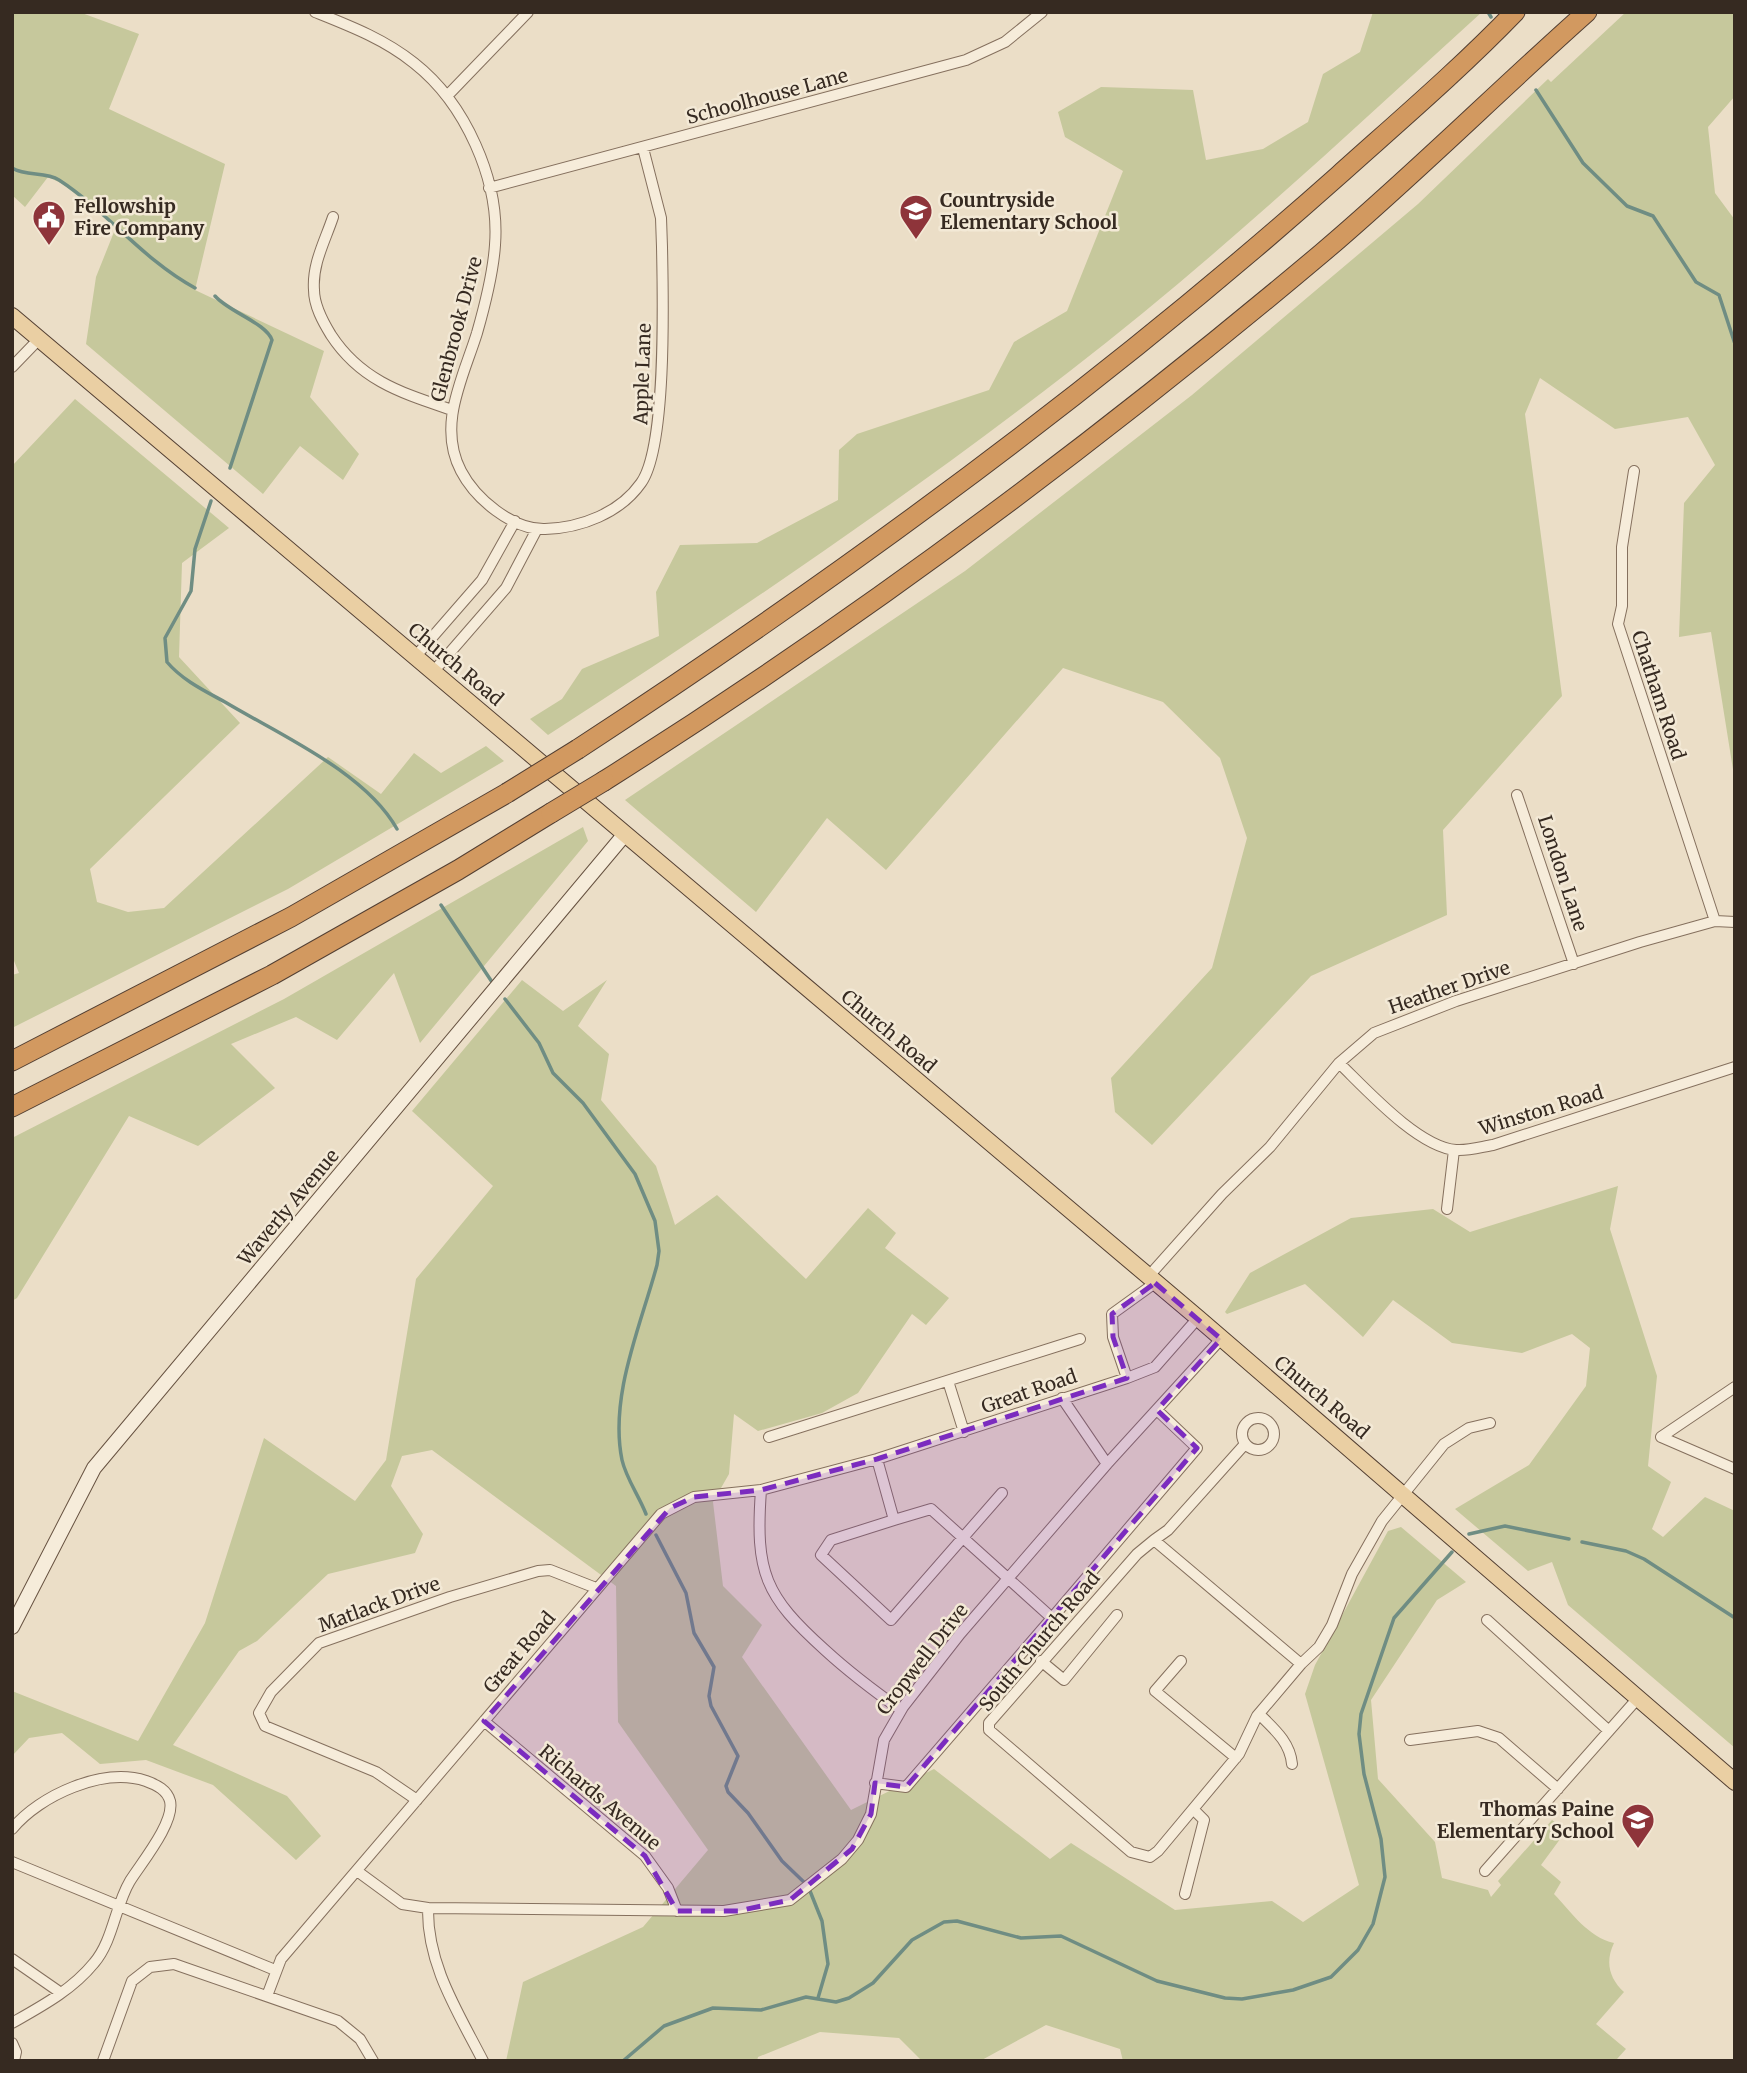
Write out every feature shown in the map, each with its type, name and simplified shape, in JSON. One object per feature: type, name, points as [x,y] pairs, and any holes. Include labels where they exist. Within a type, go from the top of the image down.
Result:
[{"type":"highway","points":[[12,1061],[291,917],[508,793],[825,583],[1069,400],[1303,206],[1450,75],[1515,12]]},
{"type":"highway","points":[[12,1107],[272,975],[458,870],[716,710],[862,610],[1115,423],[1323,252],[1587,12]]},
{"type":"main road","name":"Church Road","points":[[12,316],[1405,1494],[1735,1782]]},
{"type":"street","name":"Glenbrook Drive","points":[[315,12],[373,36],[424,71],[447,96],[472,141],[489,188],[496,230],[491,276],[452,410],[453,447],[462,472],[487,502],[515,521],[537,530]]},
{"type":"street","points":[[447,96],[528,12]]},
{"type":"street","name":"Schoolhouse Lane","points":[[489,188],[966,60],[1005,42],[1042,12]]},
{"type":"street","name":"Apple Lane","points":[[537,530],[585,523],[626,500],[643,481],[655,446],[659,419],[661,218],[643,148]]},
{"type":"street","points":[[333,217],[316,266],[314,289],[329,332],[356,368],[394,389],[452,410]]},
{"type":"street","points":[[12,367],[39,339]]},
{"type":"street","name":"Chatham Road","points":[[1634,471],[1622,547],[1622,607],[1618,624],[1716,921]]},
{"type":"street","points":[[415,657],[482,580],[515,521]]},
{"type":"street","points":[[433,672],[506,588],[537,530]]},
{"type":"street","name":"London Lane","points":[[1517,795],[1574,964]]},
{"type":"street","name":"Waverly Avenue","points":[[12,1627],[94,1468],[625,834]]},
{"type":"street","name":"Heather Drive","points":[[1152,1280],[1222,1194],[1270,1147],[1339,1063],[1362,1041],[1400,1020],[1574,964],[1716,921],[1735,922]]},
{"type":"street","points":[[1339,1063],[1414,1130],[1436,1145],[1454,1150],[1447,1209]]},
{"type":"street","name":"Winston Road","points":[[1454,1150],[1493,1145],[1735,1067]]},
{"type":"street","points":[[1127,1378],[1113,1337],[1112,1314],[1152,1280]]},
{"type":"street","name":"Great Road","points":[[275,1970],[649,1526],[670,1508],[694,1497],[761,1490],[877,1459],[1127,1378],[1155,1367],[1198,1318]]},
{"type":"street","points":[[769,1437],[1080,1339]]},
{"type":"street","name":"Cropwell Drive","points":[[357,1871],[402,1904],[428,1908],[738,1911],[790,1900],[852,1849],[871,1814],[884,1740],[901,1710],[960,1634],[1010,1580],[1107,1464],[1221,1339]]},
{"type":"street","points":[[948,1381],[964,1432]]},
{"type":"street","points":[[1735,1387],[1661,1437],[1735,1469]]},
{"type":"street","points":[[1062,1398],[1107,1464]]},
{"type":"street","points":[[875,1783],[906,1787],[1197,1448],[1157,1410]]},
{"type":"street","name":"South Church Road","points":[[1245,1444],[1168,1530],[1137,1554],[989,1723],[992,1736],[1131,1852],[1141,1856],[1150,1857],[1158,1851],[1236,1758],[1259,1714],[1319,1647],[1332,1625],[1366,1545],[1405,1494],[1450,1439],[1469,1428],[1490,1423]]},
{"type":"street","points":[[877,1459],[894,1520]]},
{"type":"street","points":[[761,1490],[761,1556],[779,1603],[796,1625],[832,1657],[901,1710]]},
{"type":"street","points":[[1002,1493],[963,1538],[891,1620],[821,1555],[831,1540],[931,1509],[963,1538],[1052,1618]]},
{"type":"street","points":[[1154,1541],[1301,1664]]},
{"type":"street","name":"Matlack Drive","points":[[417,1800],[376,1772],[265,1726],[259,1713],[264,1700],[319,1643],[450,1597],[525,1573],[550,1570],[596,1588]]},
{"type":"street","points":[[1041,1661],[1064,1680],[1116,1615]]},
{"type":"street","points":[[1487,1620],[1609,1731]]},
{"type":"street","points":[[1181,1661],[1155,1690],[1236,1758]]},
{"type":"street","points":[[1485,1871],[1638,1698]]},
{"type":"street","points":[[1259,1714],[1284,1741],[1291,1752],[1292,1764]]},
{"type":"street","name":"Richards Avenue","points":[[484,1721],[645,1856],[668,1888],[677,1911]]},
{"type":"street","points":[[1410,1740],[1489,1733],[1499,1738],[1558,1789]]},
{"type":"street","points":[[12,1829],[30,1812],[76,1787],[111,1777],[139,1779],[156,1785],[169,1797],[170,1813],[118,1903],[95,1962],[61,1993],[12,2023]]},
{"type":"street","points":[[1185,1894],[1203,1819],[1193,1809]]},
{"type":"street","points":[[12,1862],[118,1903],[275,1970],[267,1996]]},
{"type":"street","points":[[428,1908],[427,1938],[443,1983],[484,2061]]},
{"type":"street","points":[[12,1959],[61,1993]]},
{"type":"street","points":[[103,2061],[132,1981],[150,1967],[174,1964],[338,2021],[360,2039],[373,2061]]},
{"type":"street","points":[[12,2043],[16,2052],[14,2061]]},
{"type":"highlighted area","points":[[1155,1283],[1221,1339],[1157,1410],[1197,1448],[906,1787],[875,1783],[871,1814],[852,1849],[790,1900],[738,1911],[677,1911],[645,1856],[484,1721],[670,1508],[694,1497],[761,1490],[877,1459],[1127,1378],[1113,1337],[1112,1314]]},
{"type":"green space","points":[[12,12],[79,12],[139,34],[109,109],[225,164],[195,290],[324,351],[310,397],[359,454],[343,480],[300,446],[263,494],[86,344],[96,277],[116,227],[63,184],[48,177],[25,207],[12,195]]},
{"type":"green space","points":[[1373,12],[1482,12],[1228,241],[1124,329],[943,467],[813,559],[548,735],[530,719],[562,699],[582,669],[659,636],[656,592],[680,545],[757,543],[838,500],[839,450],[857,434],[989,390],[1014,342],[1067,311],[1123,171],[1065,137],[1058,112],[1101,87],[1193,90],[1206,160],[1263,149],[1308,122],[1323,74],[1360,52]]},
{"type":"green space","points":[[1626,12],[1735,12],[1735,96],[1708,127],[1715,193],[1735,220],[1735,782],[1711,632],[1679,637],[1684,503],[1715,465],[1688,417],[1615,429],[1540,378],[1525,414],[1562,696],[1443,830],[1447,915],[1311,976],[1152,1145],[1115,1112],[1111,1078],[1212,968],[1247,838],[1220,758],[1163,702],[1063,668],[886,870],[827,818],[756,912],[625,800],[965,571],[1192,395],[1418,204],[1548,79],[1551,82]]},
{"type":"green space","points":[[75,399],[229,528],[182,563],[179,657],[240,723],[90,869],[97,902],[128,912],[164,908],[328,757],[381,794],[414,753],[441,773],[486,746],[504,761],[288,889],[12,1028],[12,975],[19,973],[12,956],[12,466]]},
{"type":"green space","points":[[583,827],[588,841],[420,1043],[394,973],[337,1040],[296,1017],[231,1044],[275,1088],[198,1146],[129,1116],[17,1298],[12,1301],[12,1138],[284,999]]},
{"type":"green space","points":[[522,980],[563,1011],[607,980],[578,1026],[609,1054],[601,1100],[656,1166],[675,1225],[717,1195],[806,1279],[868,1208],[896,1233],[885,1248],[949,1298],[926,1325],[912,1314],[858,1393],[822,1413],[758,1431],[734,1414],[729,1474],[713,1502],[723,1586],[762,1625],[742,1657],[851,1810],[934,1769],[1050,1859],[1071,1843],[1175,1910],[1272,1901],[1303,1922],[1359,1885],[1305,1694],[1315,1665],[1388,1531],[1401,1527],[1466,1582],[1437,1600],[1371,1700],[1378,1779],[1435,1842],[1442,1878],[1488,1890],[1491,1897],[1501,1885],[1498,1881],[1552,1820],[1566,1831],[1541,1865],[1561,1882],[1554,1894],[1574,1916],[1588,1930],[1614,1943],[1610,1969],[1624,1992],[1596,2024],[1626,2049],[1617,2059],[1623,2061],[1123,2061],[1120,2049],[1046,2025],[980,2061],[922,2061],[899,2038],[820,2032],[758,2057],[757,2061],[506,2061],[523,1982],[643,1927],[708,1850],[618,1722],[616,1586],[432,1450],[402,1456],[391,1486],[423,1534],[415,1553],[328,1574],[257,1641],[239,1651],[173,1745],[287,1796],[321,1836],[296,1860],[213,1785],[146,1760],[100,1764],[62,1733],[29,1738],[12,1756],[12,1691],[138,1741],[205,1623],[264,1438],[355,1501],[386,1460],[416,1279],[493,1186],[412,1111]]},
{"type":"green space","points":[[1618,1186],[1610,1229],[1657,1376],[1648,1466],[1671,1482],[1652,1529],[1663,1537],[1705,1497],[1735,1511],[1735,1748],[1568,1605],[1552,1562],[1528,1571],[1455,1509],[1529,1465],[1586,1386],[1590,1348],[1572,1334],[1522,1353],[1452,1343],[1393,1300],[1363,1337],[1305,1284],[1227,1314],[1225,1312],[1250,1273],[1351,1218],[1433,1209],[1470,1232]]},
{"type":"waterway","points":[[1488,12],[1491,17]]},
{"type":"waterway","points":[[1536,90],[1583,163],[1627,206],[1653,216],[1696,282],[1719,295],[1735,344]]},
{"type":"waterway","points":[[12,168],[59,180],[94,206],[159,264],[195,288]]},
{"type":"waterway","points":[[215,296],[263,328],[272,340],[230,468]]},
{"type":"waterway","points":[[211,501],[195,549],[191,591],[165,638],[167,662],[194,685],[320,756],[343,772],[383,809],[397,829]]},
{"type":"waterway","points":[[441,905],[492,982]]},
{"type":"waterway","points":[[505,999],[539,1043],[553,1073],[583,1103],[635,1174],[655,1221],[659,1251],[657,1265],[623,1386],[619,1436],[626,1474],[646,1514]]},
{"type":"waterway","points":[[1469,1534],[1505,1526],[1569,1539]]},
{"type":"waterway","points":[[656,1535],[686,1593],[694,1633],[714,1667],[709,1696],[711,1706],[738,1756],[726,1786],[728,1792],[748,1813],[782,1861],[808,1886],[822,1921],[828,1964],[818,1998]]},
{"type":"waterway","points":[[1582,1542],[1626,1551],[1644,1559],[1735,1618]]},
{"type":"waterway","points":[[623,2061],[664,2026],[713,2008],[761,2010],[806,1997],[836,2002],[849,1998],[873,1983],[912,1940],[944,1922],[957,1921],[1021,1938],[1061,1936],[1157,1981],[1225,1998],[1242,1999],[1293,1990],[1331,1977],[1358,1950],[1373,1924],[1385,1877],[1381,1839],[1364,1774],[1359,1734],[1361,1714],[1394,1618],[1452,1552]]},
{"type":"place","name":"Countryside Elementary School","points":[[916,241]]},
{"type":"place","name":"Fellowship Fire Company","points":[[49,247]]},
{"type":"place","name":"Thomas Paine Elementary School","points":[[1638,1850]]}]
